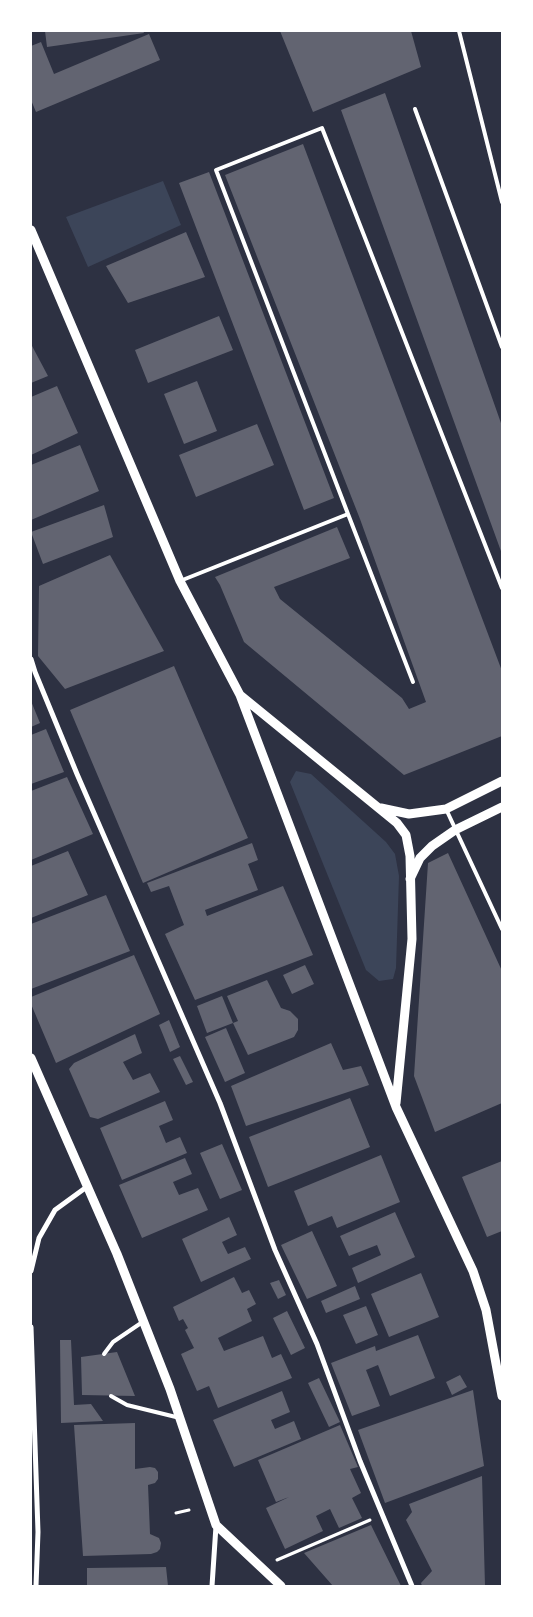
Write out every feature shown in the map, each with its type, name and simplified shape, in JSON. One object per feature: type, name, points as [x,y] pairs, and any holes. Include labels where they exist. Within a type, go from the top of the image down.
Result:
[{"type":"street","points":[[31,230],[34,241],[180,581],[240,695],[396,1107],[473,1271],[486,1310],[502,1396]]},
{"type":"street","points":[[31,659],[77,774],[220,1103],[275,1250],[316,1344],[360,1461],[412,1586]]},
{"type":"street","points":[[240,695],[397,823],[406,835],[410,856],[409,881],[412,939],[396,1107]]},
{"type":"street","points":[[378,808],[409,814],[446,809],[502,781]]},
{"type":"street","points":[[409,881],[420,858],[432,846],[456,830],[502,807]]},
{"type":"street","points":[[31,1058],[118,1254],[180,1418],[216,1525],[212,1586]]},
{"type":"street","points":[[31,1271],[39,1238],[55,1210],[88,1186]]},
{"type":"street","points":[[31,1327],[38,1532],[36,1586]]},
{"type":"street","points":[[216,1525],[281,1586]]},
{"type":"lane","points":[[459,31],[502,202]]},
{"type":"lane","points":[[415,109],[502,347]]},
{"type":"lane","points":[[412,682],[216,170],[322,128],[502,588]]},
{"type":"lane","points":[[180,581],[348,514]]},
{"type":"lane","points":[[446,809],[502,929]]},
{"type":"lane","points":[[104,1354],[113,1342],[144,1321]]},
{"type":"lane","points":[[111,1396],[127,1405],[180,1418]]},
{"type":"path","points":[[176,1513],[189,1510]]},
{"type":"path","points":[[260,1567],[383,1515]]},
{"type":"shaded area","points":[[163,181],[181,225],[88,267],[66,217]]},
{"type":"shaded area","points":[[296,771],[311,774],[386,842],[395,854],[399,876],[396,968],[393,979],[379,981],[366,970],[290,782]]},
{"type":"building","points":[[45,31],[143,31],[144,33],[47,47]]},
{"type":"building","points":[[280,31],[411,31],[421,67],[313,112]]},
{"type":"building","points":[[149,34],[160,60],[36,112],[31,100],[31,46],[41,42],[54,74]]},
{"type":"building","points":[[385,93],[502,426],[502,554],[341,110]]},
{"type":"building","points":[[303,144],[502,671],[502,736],[404,775],[244,642],[215,577],[337,527],[350,558],[274,587],[280,599],[402,698],[409,709],[426,702],[360,519],[225,175]]},
{"type":"building","points":[[209,172],[334,498],[304,510],[179,183]]},
{"type":"building","points":[[186,232],[205,277],[128,303],[106,266]]},
{"type":"building","points":[[219,316],[233,350],[148,383],[135,350]]},
{"type":"building","points":[[31,344],[48,376],[31,383]]},
{"type":"building","points":[[197,381],[217,431],[184,444],[164,394]]},
{"type":"building","points":[[57,386],[78,433],[31,455],[31,397]]},
{"type":"building","points":[[257,424],[274,465],[196,497],[179,455]]},
{"type":"building","points":[[80,445],[99,491],[31,520],[31,465]]},
{"type":"building","points":[[104,505],[113,537],[43,564],[31,532]]},
{"type":"building","points":[[110,555],[164,651],[65,689],[38,656],[39,586]]},
{"type":"building","points":[[174,666],[248,838],[143,883],[70,710]]},
{"type":"building","points":[[31,701],[40,723],[31,727]]},
{"type":"building","points":[[46,729],[64,772],[31,784],[31,735]]},
{"type":"building","points":[[67,777],[93,834],[31,860],[31,791]]},
{"type":"building","points":[[252,843],[258,860],[248,864],[258,890],[205,910],[207,916],[283,886],[313,955],[195,1000],[165,934],[184,925],[169,886],[151,892],[147,883]]},
{"type":"building","points":[[68,851],[88,895],[31,918],[31,866]]},
{"type":"building","points":[[448,853],[502,971],[502,1103],[435,1132],[414,1076],[428,863]]},
{"type":"building","points":[[106,895],[130,951],[31,989],[31,924]]},
{"type":"building","points":[[134,955],[160,1014],[56,1063],[31,1004],[31,997]]},
{"type":"building","points":[[305,965],[314,984],[292,994],[283,975]]},
{"type":"building","points":[[267,980],[281,1008],[290,1011],[298,1019],[298,1030],[294,1037],[248,1055],[233,1023],[238,1021],[227,996]]},
{"type":"building","points":[[222,996],[233,1023],[207,1033],[197,1006]]},
{"type":"building","points":[[169,1020],[180,1047],[170,1052],[159,1025]]},
{"type":"building","points":[[226,1028],[245,1073],[225,1082],[205,1037]]},
{"type":"building","points":[[135,1034],[142,1053],[123,1062],[133,1080],[150,1073],[160,1092],[98,1119],[90,1117],[69,1069],[74,1063]]},
{"type":"building","points":[[331,1043],[343,1070],[361,1066],[369,1085],[246,1126],[231,1086]]},
{"type":"building","points":[[180,1056],[193,1082],[186,1085],[173,1059]]},
{"type":"building","points":[[350,1098],[370,1147],[268,1187],[249,1137]]},
{"type":"building","points":[[165,1101],[173,1120],[159,1126],[166,1143],[180,1137],[187,1153],[122,1180],[100,1128]]},
{"type":"building","points":[[222,1144],[242,1190],[220,1199],[200,1153]]},
{"type":"building","points":[[381,1155],[400,1202],[337,1228],[332,1216],[308,1226],[294,1191]]},
{"type":"building","points":[[185,1158],[192,1174],[173,1182],[179,1195],[198,1188],[208,1210],[142,1238],[119,1185]]},
{"type":"building","points":[[502,1161],[502,1231],[487,1237],[462,1177]]},
{"type":"building","points":[[395,1212],[415,1257],[358,1283],[352,1268],[381,1255],[377,1245],[349,1256],[340,1236]]},
{"type":"building","points":[[229,1217],[237,1235],[222,1242],[228,1254],[245,1247],[251,1259],[201,1282],[182,1239]]},
{"type":"building","points":[[312,1231],[337,1286],[307,1299],[281,1245]]},
{"type":"building","points":[[421,1273],[439,1317],[389,1337],[371,1294]]},
{"type":"building","points":[[234,1277],[242,1293],[249,1290],[256,1304],[247,1309],[252,1321],[218,1338],[224,1351],[263,1336],[272,1358],[281,1354],[292,1378],[218,1408],[209,1386],[197,1391],[181,1354],[194,1348],[185,1330],[188,1328],[183,1319],[179,1321],[173,1307]]},
{"type":"building","points":[[279,1280],[286,1295],[278,1299],[270,1283]]},
{"type":"building","points":[[355,1286],[360,1299],[326,1313],[321,1301]]},
{"type":"building","points":[[366,1306],[378,1335],[356,1344],[343,1315]]},
{"type":"building","points":[[287,1311],[305,1348],[291,1355],[273,1318]]},
{"type":"building","points":[[418,1335],[435,1378],[390,1396],[378,1365],[366,1370],[380,1406],[352,1416],[331,1363],[375,1346],[376,1351]]},
{"type":"building","points":[[60,1340],[71,1340],[74,1405],[91,1404],[103,1421],[61,1423]]},
{"type":"building","points":[[117,1352],[135,1396],[82,1395],[81,1357]]},
{"type":"building","points":[[460,1375],[467,1387],[452,1395],[446,1382]]},
{"type":"building","points":[[319,1378],[340,1422],[329,1427],[308,1383]]},
{"type":"building","points":[[473,1390],[484,1466],[385,1503],[358,1430]]},
{"type":"building","points":[[282,1391],[290,1412],[271,1420],[275,1429],[294,1421],[301,1439],[234,1467],[213,1420]]},
{"type":"building","points":[[135,1423],[135,1469],[150,1467],[155,1468],[158,1472],[158,1479],[155,1483],[148,1485],[150,1534],[159,1538],[161,1543],[160,1549],[151,1554],[83,1556],[74,1425]]},
{"type":"building","points":[[340,1425],[358,1467],[350,1469],[361,1493],[352,1498],[362,1518],[339,1528],[330,1509],[316,1516],[323,1531],[285,1549],[266,1508],[289,1497],[276,1502],[258,1460]]},
{"type":"building","points":[[482,1476],[485,1586],[422,1586],[421,1583],[432,1571],[406,1520],[412,1512],[409,1504]]},
{"type":"building","points":[[371,1525],[401,1586],[333,1586],[304,1553]]},
{"type":"building","points":[[166,1567],[168,1586],[87,1586],[87,1568]]}]
